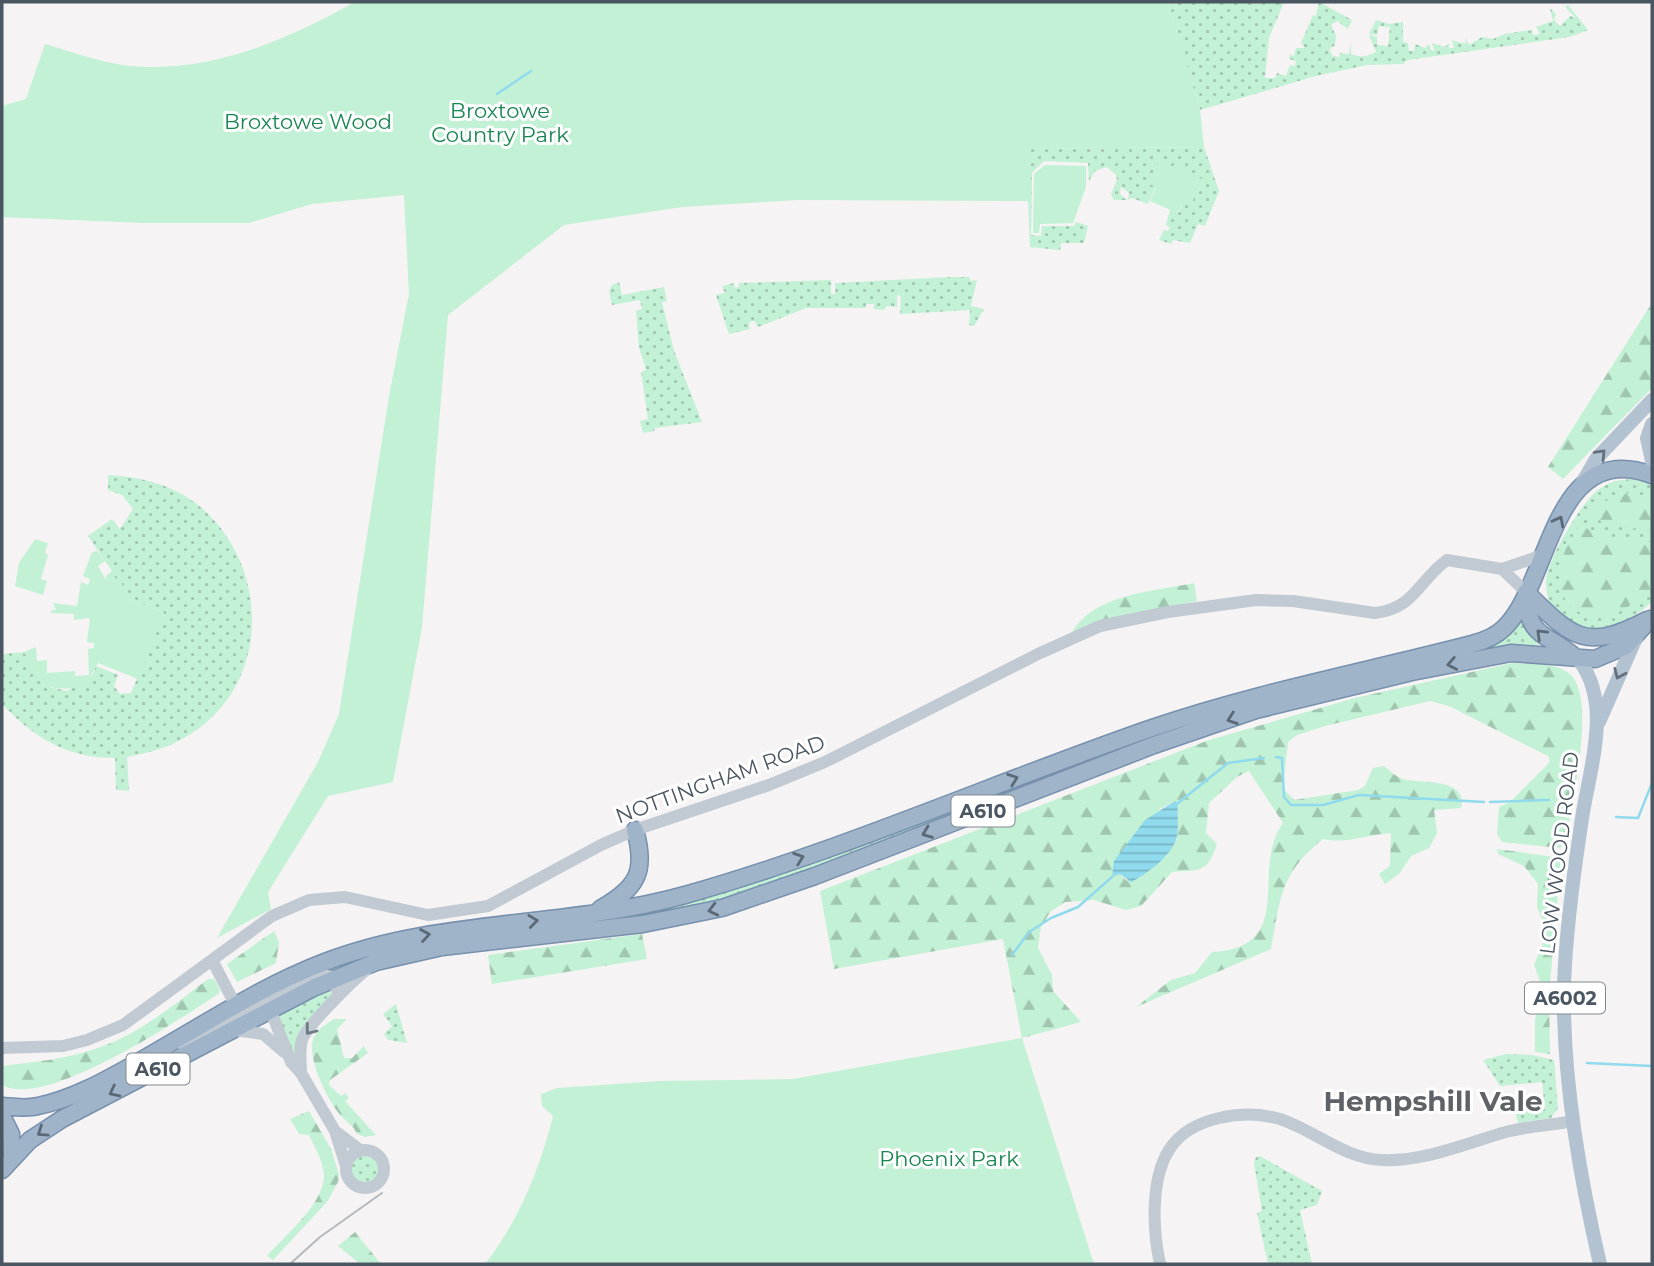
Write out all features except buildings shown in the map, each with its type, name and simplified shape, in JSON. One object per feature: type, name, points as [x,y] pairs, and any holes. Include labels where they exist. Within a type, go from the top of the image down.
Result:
[{"type":"highway","points":[[1545,611],[1534,574],[1541,556],[1579,488],[1608,471],[1632,469],[1652,475]]},
{"type":"highway","name":"A610","points":[[7,1164],[30,1140],[62,1119],[237,1019],[330,960],[403,939],[592,914],[652,902],[772,867],[1155,727],[1339,674],[1486,640],[1511,621],[1534,574]]},
{"type":"highway","points":[[1526,592],[1557,624],[1569,632],[1589,636],[1628,630],[1651,617]]},
{"type":"highway","points":[[1526,592],[1528,613],[1535,630],[1541,637],[1568,650],[1579,660]]},
{"type":"highway","name":"A610","points":[[2,1105],[33,1107],[62,1099],[150,1055],[237,1019],[268,999],[376,962],[442,947],[643,924],[722,908],[815,876],[1154,745],[1256,710],[1389,677],[1511,653],[1595,660],[1616,653],[1637,637],[1651,617]]},
{"type":"highway","points":[[592,914],[621,896],[636,881],[641,861],[635,830]]},
{"type":"highway","points":[[636,881],[640,892],[652,902]]},
{"type":"highway","name":"A610","points":[[2,1116],[11,1134],[7,1164]]},
{"type":"main road","points":[[1579,488],[1596,459],[1652,400]]},
{"type":"main road","points":[[1652,424],[1647,438],[1652,461]]},
{"type":"main road","name":"A6002","points":[[1597,730],[1637,637]]},
{"type":"main road","name":"LOW WOOD ROAD","points":[[1579,660],[1593,681],[1597,730],[1571,897],[1564,985],[1574,1121],[1600,1264]]},
{"type":"street","name":"NOTTINGHAM ROAD","points":[[2,1048],[62,1046],[111,1031],[156,1003],[272,916],[310,900],[345,897],[428,915],[469,911],[508,897],[553,869],[635,830],[769,785],[825,762],[1038,654],[1100,626],[1168,611],[1256,600],[1388,611],[1407,602],[1430,574],[1447,560],[1502,569],[1541,556]]},
{"type":"street","points":[[1502,569],[1526,592]]},
{"type":"street","points":[[212,960],[237,1019],[263,1034],[287,1055],[301,1073],[335,1131],[349,1180],[361,1188],[372,1187],[380,1180],[384,1167],[380,1158],[372,1151],[360,1150],[335,1131]]},
{"type":"street","points":[[301,1073],[301,1045],[304,1035],[338,995],[376,962]]},
{"type":"street","points":[[334,978],[338,995]]},
{"type":"street","points":[[268,999],[287,1055]]},
{"type":"street","points":[[1160,1264],[1155,1227],[1160,1175],[1168,1150],[1200,1124],[1242,1114],[1276,1118],[1363,1158],[1383,1160],[1426,1154],[1510,1131],[1574,1121]]},
{"type":"street","points":[[346,1166],[350,1156],[360,1150]]},
{"type":"green space","name":"Broxtowe Country Park","points":[[355,2],[1168,2],[1200,110],[1204,147],[1027,149],[1029,201],[797,200],[682,207],[564,225],[448,315],[422,627],[393,782],[328,796],[268,892],[271,909],[217,938],[318,762],[339,714],[389,396],[409,294],[404,195],[312,204],[249,223],[143,223],[2,217],[2,106],[26,99],[45,44],[123,65],[184,65],[214,60],[272,42]]},
{"type":"green space","points":[[1168,2],[1284,2],[1269,38],[1265,78],[1275,78],[1277,73],[1286,76],[1290,65],[1295,66],[1296,61],[1289,59],[1290,55],[1294,56],[1296,48],[1305,48],[1301,43],[1313,15],[1316,16],[1319,2],[1352,20],[1348,29],[1337,21],[1331,25],[1336,36],[1335,45],[1329,50],[1333,56],[1339,57],[1340,53],[1349,54],[1351,41],[1351,54],[1364,56],[1376,52],[1369,35],[1377,37],[1377,45],[1388,46],[1390,27],[1379,26],[1377,35],[1369,34],[1376,20],[1389,24],[1403,22],[1403,42],[1408,43],[1409,51],[1414,51],[1415,44],[1425,48],[1429,44],[1431,50],[1435,51],[1432,43],[1445,47],[1449,43],[1449,48],[1454,48],[1452,40],[1465,44],[1466,39],[1469,45],[1482,37],[1493,39],[1504,34],[1532,30],[1533,35],[1540,34],[1536,27],[1553,21],[1550,8],[1556,14],[1554,20],[1560,26],[1570,16],[1576,18],[1565,7],[1568,5],[1588,30],[1569,37],[1408,60],[1403,64],[1367,65],[1316,76],[1200,110]]},
{"type":"green space","points":[[1204,147],[1219,191],[1205,226],[1198,224],[1190,243],[1173,240],[1171,244],[1159,240],[1164,230],[1168,231],[1170,228],[1166,225],[1170,210],[1178,213],[1185,198],[1192,201],[1201,179],[1150,184],[1156,186],[1148,204],[1132,198],[1128,200],[1129,193],[1121,187],[1120,194],[1127,200],[1114,200],[1111,194],[1117,180],[1116,175],[1107,167],[1095,171],[1089,182],[1088,163],[1044,161],[1032,173],[1031,235],[1041,236],[1042,226],[1074,226],[1076,222],[1088,226],[1084,243],[1061,243],[1060,250],[1030,247],[1026,149]]},
{"type":"green space","points":[[1159,161],[1202,179],[1192,202],[1185,199],[1177,213],[1150,201],[1156,187],[1149,184]]},
{"type":"green space","points":[[1045,165],[1086,166],[1086,187],[1073,223],[1040,224],[1039,233],[1033,233],[1034,174]]},
{"type":"green space","points":[[970,277],[970,281],[977,280],[971,306],[984,309],[974,326],[969,325],[970,310],[900,314],[901,296],[897,295],[897,307],[887,306],[884,310],[874,309],[874,304],[866,304],[866,308],[806,308],[757,327],[755,321],[749,322],[750,329],[729,334],[716,295],[725,293],[722,286],[734,283],[735,288],[739,287],[739,283],[831,280],[831,294],[835,294],[835,283]]},
{"type":"green space","points":[[619,282],[622,295],[664,287],[667,301],[662,302],[674,351],[702,422],[655,428],[654,431],[643,433],[640,421],[648,419],[641,372],[646,370],[639,347],[636,311],[642,309],[640,300],[612,305],[609,291],[612,285]]},
{"type":"green space","points":[[1652,303],[1652,388],[1563,479],[1548,467]]},
{"type":"green space","points":[[108,475],[144,480],[167,487],[198,505],[223,531],[240,561],[250,593],[252,627],[246,660],[233,691],[212,718],[182,739],[162,748],[127,757],[129,791],[116,790],[115,758],[82,754],[52,744],[26,727],[2,704],[2,654],[24,652],[45,686],[67,691],[93,674],[96,666],[118,675],[114,686],[120,694],[131,693],[164,613],[124,597],[122,584],[106,580],[106,576],[112,571],[88,536],[112,519],[120,529],[133,509],[122,495],[108,490]]},
{"type":"green space","points":[[1632,479],[1652,484],[1652,601],[1623,622],[1588,628],[1572,625],[1559,617],[1550,603],[1546,584],[1551,562],[1565,534],[1590,498],[1609,484]]},
{"type":"green space","points":[[1628,493],[1652,499],[1652,530],[1620,527],[1587,516],[1603,502]]},
{"type":"green space","points":[[1579,526],[1618,539],[1652,542],[1652,587],[1621,610],[1589,615],[1575,610],[1565,599],[1560,583],[1563,556]]},
{"type":"green space","points":[[35,539],[48,543],[45,553],[48,555],[41,579],[47,581],[43,595],[15,586],[19,563]]},
{"type":"green space","points":[[97,551],[105,561],[98,566],[106,580],[115,577],[128,591],[124,597],[164,613],[138,679],[98,663],[88,678],[77,686],[63,689],[45,686],[24,652],[36,647],[37,661],[47,660],[47,673],[75,671],[75,676],[89,675],[88,649],[94,648],[94,643],[87,642],[90,618],[74,620],[74,614],[51,613],[56,610],[53,603],[77,606],[81,582],[88,585],[90,579],[83,576],[92,552]]},
{"type":"green space","points":[[1194,583],[1197,601],[1099,622],[1072,633],[1094,610],[1110,602],[1126,596]]},
{"type":"green space","points":[[1521,618],[1540,648],[1326,688],[778,886],[706,908],[351,965],[349,962],[335,969],[328,967],[358,956],[618,914],[1255,701],[1491,646],[1503,640]]},
{"type":"green space","points":[[1512,663],[1558,667],[1570,674],[1578,687],[1582,706],[1582,730],[1565,845],[1559,848],[1502,842],[1497,834],[1499,807],[1510,802],[1550,762],[1548,756],[1449,706],[1430,701],[1325,726],[1297,735],[1288,742],[1283,788],[1294,800],[1358,790],[1365,786],[1373,768],[1384,766],[1403,779],[1441,784],[1458,791],[1461,808],[1434,810],[1437,833],[1429,848],[1411,856],[1400,873],[1385,884],[1379,874],[1390,866],[1391,833],[1348,840],[1323,839],[1298,863],[1284,888],[1271,949],[1136,1007],[1171,980],[1195,973],[1212,952],[1239,947],[1255,936],[1264,921],[1270,862],[1274,842],[1283,823],[1249,771],[1237,777],[1209,803],[1206,833],[1217,844],[1205,866],[1195,870],[1172,872],[1141,906],[1126,910],[1094,900],[1065,902],[1050,912],[1041,927],[1038,948],[1052,975],[1053,991],[1081,1022],[1022,1038],[1003,939],[834,969],[820,891],[1209,740],[1355,698]],"holes":[[[1175,801],[1178,803],[1177,839],[1127,881],[1120,874],[1113,876],[1116,867],[1160,809]]]},
{"type":"green space","points":[[1497,849],[1561,858],[1549,995],[1550,1054],[1535,1052],[1535,1021],[1541,984],[1534,965],[1544,940],[1545,926],[1537,907],[1538,884],[1524,866],[1498,854]]},
{"type":"green space","points":[[274,931],[279,942],[276,963],[237,982],[227,964]]},
{"type":"green space","points":[[642,934],[647,959],[492,984],[488,955]]},
{"type":"green space","points":[[208,979],[214,979],[220,990],[218,994],[111,1059],[48,1085],[22,1089],[2,1085],[2,1066],[86,1052],[113,1042],[156,1018]]},
{"type":"green space","points":[[329,986],[332,997],[301,1030],[294,1058],[277,1013]]},
{"type":"green space","points":[[396,1004],[407,1043],[388,1040],[384,1034],[392,1026],[383,1014]]},
{"type":"green space","points":[[334,1019],[347,1019],[337,1029],[344,1058],[352,1058],[364,1046],[368,1053],[330,1080],[329,1085],[341,1096],[345,1093],[349,1098],[345,1101],[376,1135],[365,1137],[357,1134],[337,1111],[320,1079],[312,1045],[315,1034]]},
{"type":"green space","name":"Phoenix Park","points":[[1022,1038],[1094,1264],[485,1264],[518,1212],[542,1155],[553,1116],[542,1106],[541,1094],[557,1088],[661,1081],[793,1079]]},
{"type":"green space","points":[[1506,1054],[1532,1055],[1554,1060],[1558,1108],[1551,1118],[1518,1123],[1515,1111],[1545,1109],[1542,1082],[1500,1086],[1483,1060]]},
{"type":"green space","points":[[309,1111],[331,1149],[339,1174],[338,1182],[327,1202],[273,1260],[267,1256],[302,1219],[322,1188],[324,1171],[316,1150],[309,1135],[299,1134],[290,1119]]},
{"type":"green space","points":[[365,1155],[375,1159],[379,1169],[375,1179],[365,1183],[355,1179],[351,1169],[355,1159]]},
{"type":"green space","points":[[1260,1156],[1322,1191],[1317,1205],[1300,1210],[1312,1264],[1268,1264],[1257,1213],[1262,1211],[1254,1163],[1256,1157]]},
{"type":"green space","points":[[355,1232],[381,1264],[360,1264],[338,1246]]},
{"type":"water","points":[[1175,801],[1178,803],[1178,828],[1171,850],[1151,869],[1131,882],[1120,874],[1112,877],[1114,861],[1145,820]]},
{"type":"waterway","points":[[497,94],[531,71]]},
{"type":"waterway","points":[[1276,757],[1282,758],[1284,797],[1291,805],[1323,805],[1359,795],[1484,802]]},
{"type":"waterway","points":[[1178,803],[1228,763],[1264,758]]},
{"type":"waterway","points":[[1616,817],[1638,818],[1652,783]]},
{"type":"waterway","points":[[1490,802],[1549,800]]},
{"type":"waterway","points":[[1012,955],[1029,932],[1051,918],[1078,907],[1112,877]]},
{"type":"waterway","points":[[1587,1063],[1652,1066]]},
{"type":"tram line","points":[[290,1264],[320,1237],[382,1193]]},
{"type":"district","name":"Hempshill Vale","points":[[1433,1101]]},
{"type":"park label","name":"Broxtowe Wood","points":[[308,121]]}]
